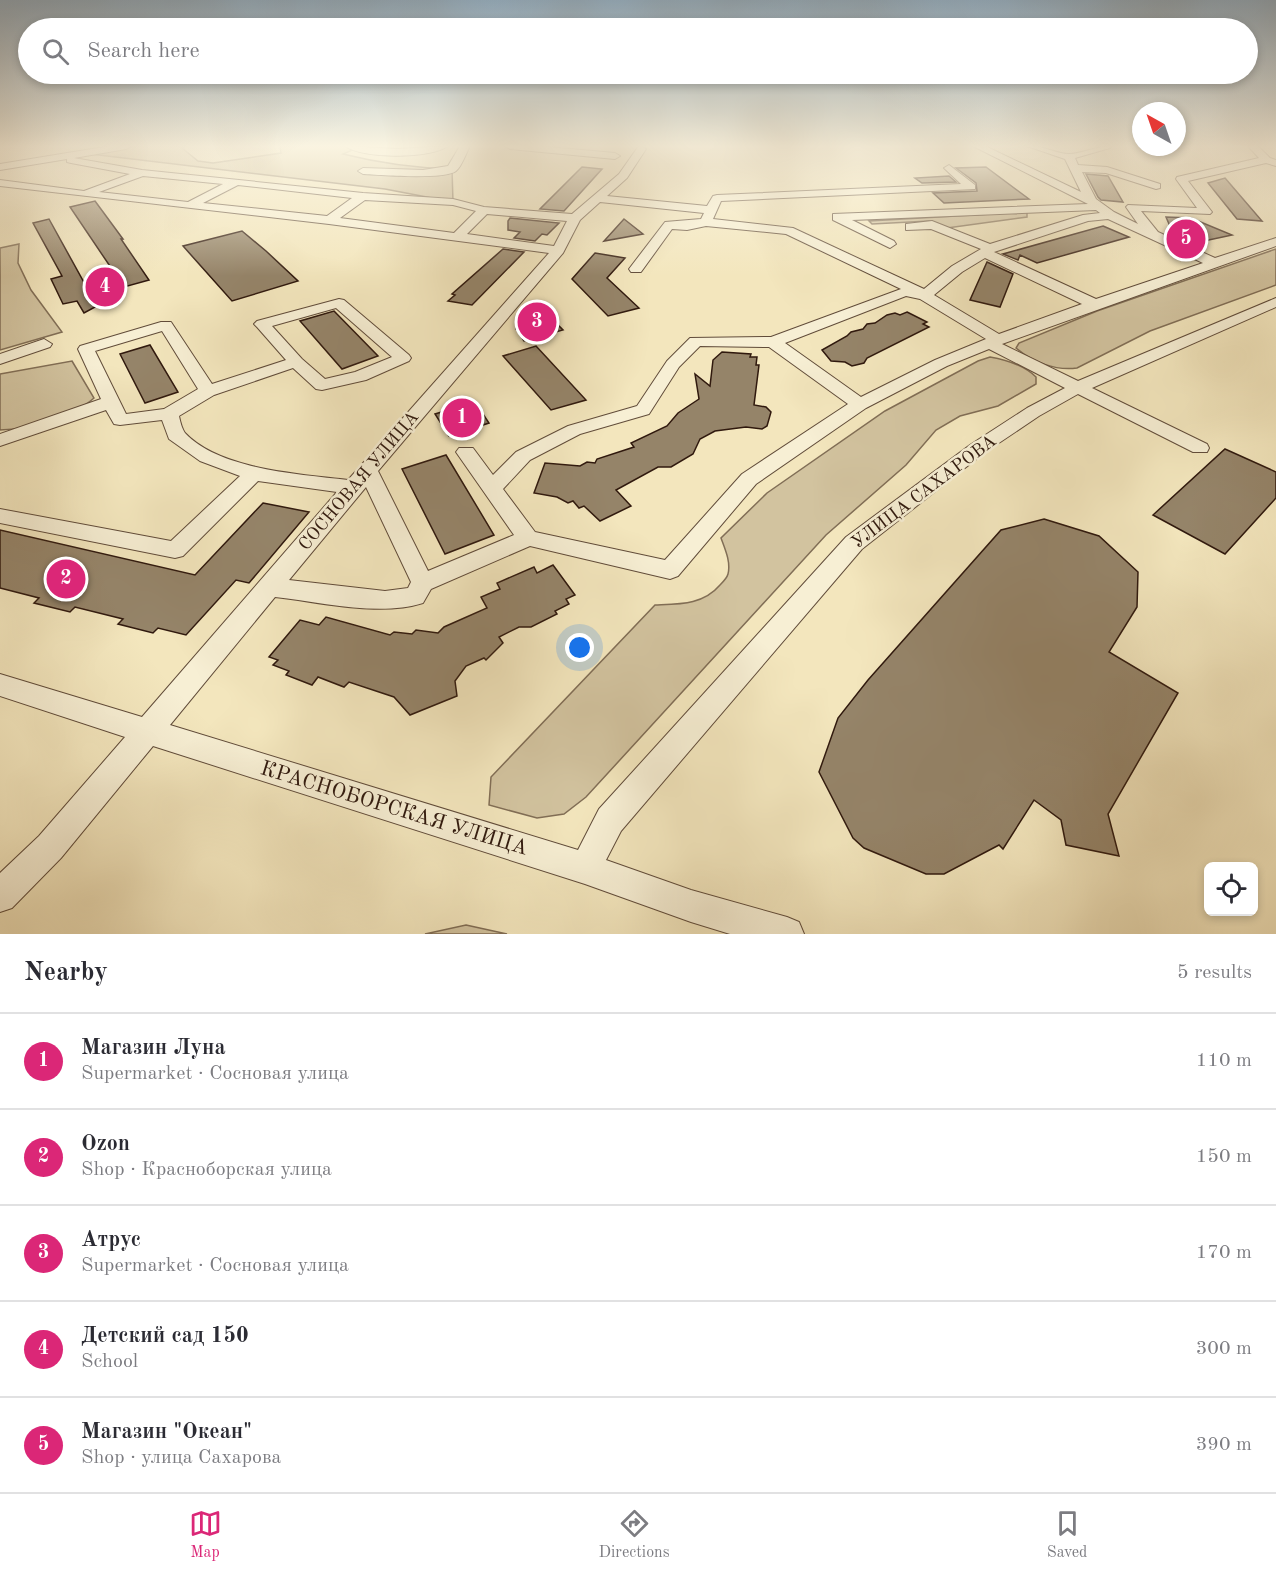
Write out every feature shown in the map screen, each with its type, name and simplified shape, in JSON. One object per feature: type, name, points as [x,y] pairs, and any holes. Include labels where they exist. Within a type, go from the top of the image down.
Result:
[{"type":"street","points":[[50,190],[329,220],[558,250]]},
{"type":"street","points":[[84,194],[96,190]]},
{"type":"street","points":[[190,206],[221,190]]},
{"type":"street","points":[[305,190],[453,202],[484,210],[575,218]]},
{"type":"street","name":"СОСНОВАЯ УЛИЦА","points":[[3,889],[50,847],[434,392],[558,250],[575,218],[608,190]]},
{"type":"street","points":[[636,269],[669,225],[687,226],[708,216],[717,198],[911,190]]},
{"type":"street","points":[[1064,190],[1154,236],[1214,263]]},
{"type":"street","points":[[1088,190],[1100,208]]},
{"type":"street","points":[[1144,190],[1135,192],[1132,207],[1154,236]]},
{"type":"street","points":[[1132,207],[1206,212],[1177,190]]},
{"type":"street","points":[[329,220],[363,196]]},
{"type":"street","points":[[598,198],[789,231],[925,296],[994,342],[1077,388],[1200,448]]},
{"type":"street","points":[[890,244],[837,217],[1100,208]]},
{"type":"street","points":[[925,296],[957,268],[988,251],[1087,218],[1100,208]]},
{"type":"street","points":[[457,237],[484,210]]},
{"type":"street","points":[[862,230],[932,225],[1095,304]]},
{"type":"street","points":[[271,587],[386,600],[415,596],[423,583],[528,538],[670,570],[749,479],[860,404],[941,363],[994,342],[1095,304],[1276,242]]},
{"type":"street","points":[[492,488],[523,456],[574,430],[643,410],[673,364],[696,341],[773,342],[905,292],[925,296]]},
{"type":"street","name":"УЛИЦА САХАРОВА","points":[[585,868],[610,820],[854,543],[977,449],[1033,411],[1077,388],[1276,302]]},
{"type":"street","points":[[339,303],[403,358],[360,376],[322,385],[296,362],[262,324],[339,303]]},
{"type":"street","points":[[208,391],[166,325],[86,349],[120,420],[169,414],[208,391],[296,362]]},
{"type":"street","points":[[773,342],[860,404]]},
{"type":"street","points":[[0,359],[44,344]]},
{"type":"street","points":[[0,440],[111,402]]},
{"type":"street","points":[[169,414],[176,435],[207,457],[254,474],[354,488]]},
{"type":"street","points":[[466,452],[528,538]]},
{"type":"street","points":[[368,471],[423,583]]},
{"type":"street","points":[[0,516],[175,550],[254,474]]},
{"type":"street","name":"КРАСНОБОРСКАЯ УЛИЦА","points":[[0,685],[585,868],[691,906],[787,934]]},
{"type":"shaded area","points":[[388,190],[453,190],[453,202]]},
{"type":"shaded area","points":[[1027,212],[1027,217],[947,228],[929,221],[872,224],[869,221]]},
{"type":"shaded area","points":[[19,244],[18,263],[31,290],[62,332],[0,350],[0,248]]},
{"type":"shaded area","points":[[1276,249],[1276,285],[1150,331],[1077,368],[1061,368],[1045,364],[1016,348],[1019,343],[1097,311]]},
{"type":"shaded area","points":[[990,357],[1021,366],[1036,377],[1036,384],[998,406],[960,416],[936,430],[906,465],[826,535],[586,797],[564,814],[537,818],[489,805],[491,777],[655,605],[682,604],[698,600],[713,592],[724,581],[729,565],[721,538],[767,493],[885,411],[978,361]]},
{"type":"shaded area","points":[[72,361],[94,398],[63,416],[24,427],[0,430],[0,374]]},
{"type":"shaded area","points":[[466,925],[507,934],[425,934]]},
{"type":"building","points":[[559,190],[583,190],[564,211],[540,209]]},
{"type":"building","points":[[1016,190],[1029,199],[944,203],[933,193]]},
{"type":"building","points":[[1094,190],[1116,190],[1123,202],[1101,200]]},
{"type":"building","points":[[1213,190],[1235,190],[1262,221],[1237,219]]},
{"type":"building","points":[[95,201],[149,280],[124,287],[70,207]]},
{"type":"building","points":[[1166,217],[1191,218],[1232,235],[1190,244],[1185,242],[1179,234],[1173,233]]},
{"type":"building","points":[[510,218],[559,223],[547,235],[542,234],[535,241],[514,238],[520,232],[508,230]]},
{"type":"building","points":[[49,219],[97,306],[84,313],[77,301],[63,304],[51,279],[62,276],[33,223]]},
{"type":"building","points":[[624,219],[643,234],[604,241]]},
{"type":"building","points":[[1103,226],[1129,237],[1037,263],[1020,255],[1018,260],[1003,254]]},
{"type":"building","points":[[242,231],[298,281],[232,301],[183,246]]},
{"type":"building","points":[[503,249],[524,252],[472,305],[448,301],[455,295],[452,294]]},
{"type":"building","points":[[595,253],[625,258],[607,278],[639,308],[608,316],[572,279]]},
{"type":"building","points":[[987,262],[1013,274],[1000,307],[970,300]]},
{"type":"building","points":[[543,310],[563,330],[524,341],[516,329],[523,316]]},
{"type":"building","points":[[334,311],[378,356],[342,369],[300,321]]},
{"type":"building","points":[[907,312],[927,322],[923,324],[929,327],[867,358],[864,363],[852,366],[845,362],[831,361],[822,350],[851,332],[863,329],[867,324],[875,323],[887,315],[895,313],[900,315]]},
{"type":"building","points":[[150,345],[178,392],[145,403],[120,354]]},
{"type":"building","points":[[536,346],[586,400],[551,410],[503,356]]},
{"type":"building","points":[[722,352],[751,354],[750,357],[757,357],[756,365],[759,365],[754,405],[766,407],[771,412],[767,426],[762,429],[746,427],[715,431],[700,439],[693,454],[671,467],[658,467],[616,490],[631,506],[600,521],[584,506],[579,508],[573,501],[568,503],[557,497],[534,493],[545,463],[580,466],[587,462],[595,463],[597,459],[634,447],[631,443],[667,426],[678,413],[699,399],[695,374],[710,386],[713,360]]},
{"type":"building","points":[[475,402],[489,423],[449,436],[435,414]]},
{"type":"building","points":[[1225,449],[1276,472],[1276,498],[1225,554],[1153,515]]},
{"type":"building","points":[[446,455],[494,535],[445,554],[402,469]]},
{"type":"building","points":[[263,503],[309,512],[249,583],[236,580],[186,635],[158,628],[153,633],[118,624],[123,619],[75,607],[70,612],[34,603],[39,598],[0,588],[0,530],[195,575]]},
{"type":"building","points":[[1044,519],[1099,536],[1138,572],[1137,607],[1109,652],[1178,693],[1108,814],[1119,856],[1066,845],[1061,820],[1034,800],[1003,849],[999,845],[944,874],[926,874],[864,848],[853,838],[819,772],[838,718],[868,680],[1001,530]]},
{"type":"building","points":[[553,565],[575,595],[566,599],[569,604],[555,611],[557,614],[531,627],[519,627],[499,637],[503,643],[486,660],[484,658],[466,666],[455,681],[457,696],[410,715],[394,697],[349,682],[344,687],[318,677],[312,685],[286,675],[289,671],[273,665],[278,660],[269,657],[300,620],[319,625],[326,617],[390,635],[394,632],[412,634],[416,630],[438,633],[444,627],[487,608],[481,597],[500,589],[497,583],[534,567],[537,573]]},
{"type":"place","name":"Магазин \"Океан\"","points":[[1186,239]]},
{"type":"place","name":"Детский сад 150","points":[[105,287]]},
{"type":"place","name":"Атрус","points":[[537,322]]},
{"type":"place","name":"Магазин Луна","points":[[462,418]]},
{"type":"place","name":"Ozon","points":[[66,579]]}]
